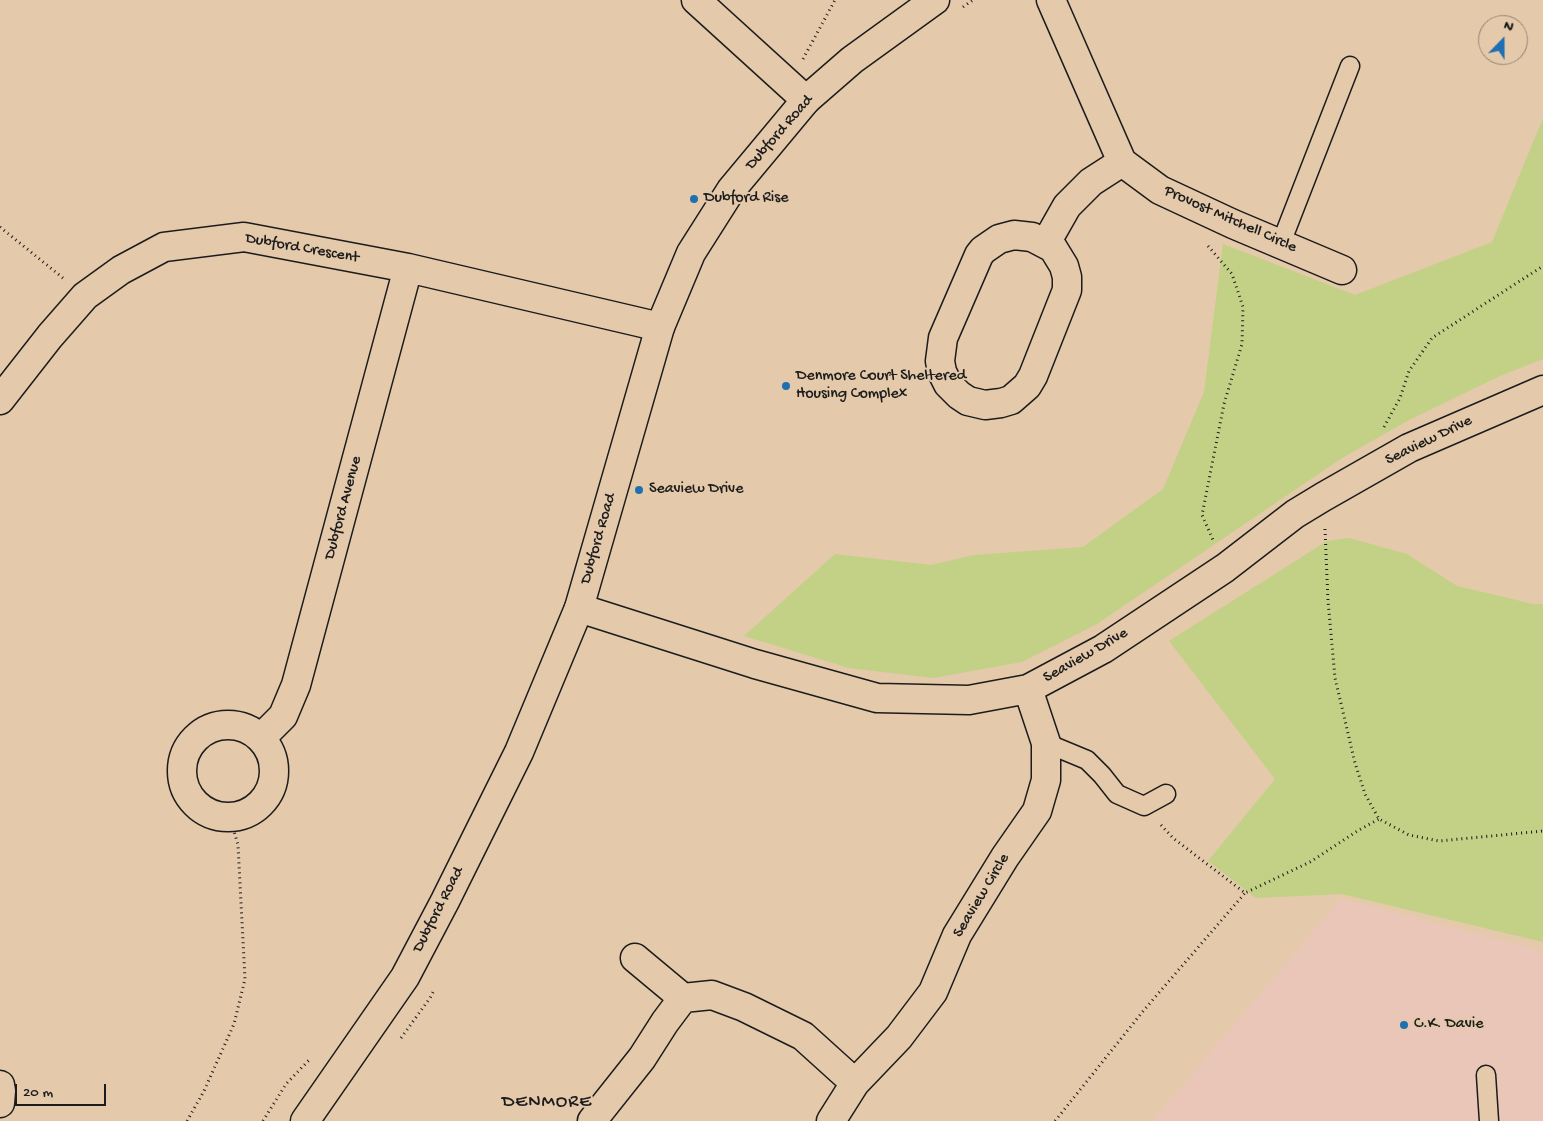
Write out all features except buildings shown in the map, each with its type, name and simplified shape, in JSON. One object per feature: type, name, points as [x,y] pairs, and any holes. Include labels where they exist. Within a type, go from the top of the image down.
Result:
[{"type":"street","points":[[696,0],[798,92]]},
{"type":"street","name":"Dubford Road","points":[[305,1121],[405,977],[519,752],[579,608],[660,327],[691,253],[731,190],[798,92],[852,60],[935,0]]},
{"type":"street","name":"Provost Mitchell Circle","points":[[1051,0],[1122,162],[1160,190],[1204,211],[1342,270]]},
{"type":"street","points":[[1046,244],[1067,206],[1092,182],[1122,162]]},
{"type":"street","points":[[1014,235],[1032,237],[1046,244],[1058,255],[1064,266],[1067,277],[1067,290],[1033,376],[1021,392],[1011,400],[985,405],[968,400],[959,395],[948,384],[942,372],[940,361],[943,338],[979,255],[999,239],[1014,235]]},
{"type":"street","name":"Dubford Crescent","points":[[0,400],[50,336],[85,296],[122,270],[164,247],[244,238],[408,268],[660,327]]},
{"type":"street","name":"Dubford Avenue","points":[[261,738],[283,716],[296,685],[408,268]]},
{"type":"street","name":"Seaview Drive","points":[[579,608],[755,664],[877,698],[969,700],[1028,689],[1103,649],[1225,568],[1295,514],[1323,497],[1409,448],[1543,390]]},
{"type":"street","name":"Seaview Circle","points":[[831,1121],[855,1083],[899,1037],[933,992],[957,936],[1005,856],[1037,811],[1046,780],[1046,743],[1028,689]]},
{"type":"street","points":[[230,725],[252,731],[261,738],[272,756],[274,767],[271,788],[260,805],[251,812],[241,816],[230,817],[219,816],[198,806],[185,788],[182,765],[185,754],[198,736],[219,726],[230,725]]},
{"type":"street","points":[[635,958],[683,998],[712,995],[744,1007],[803,1036],[855,1083]]},
{"type":"street","points":[[592,1121],[642,1058],[683,998]]},
{"type":"street","points":[[0,1085],[0,1103]]},
{"type":"lane","points":[[1281,243],[1350,66]]},
{"type":"lane","points":[[1046,743],[1087,760],[1117,794],[1144,806],[1166,794]]},
{"type":"lane","points":[[1486,1075],[1489,1121]]},
{"type":"path","points":[[798,92],[835,0]]},
{"type":"path","points":[[1204,211],[1196,233],[1232,274],[1242,307],[1242,344],[1224,404],[1202,515],[1225,568]]},
{"type":"path","points":[[0,228],[85,296]]},
{"type":"path","points":[[1383,429],[1400,398],[1409,371],[1432,338],[1543,266]]},
{"type":"path","points":[[1323,497],[1328,600],[1335,678],[1354,762],[1365,794],[1379,819],[1409,835],[1438,841],[1543,830]]},
{"type":"path","points":[[1144,806],[1172,838],[1245,893]]},
{"type":"path","points":[[187,1121],[204,1090],[234,1024],[245,979],[238,845],[230,817]]},
{"type":"path","points":[[1054,1121],[1144,1010],[1245,893],[1310,862],[1379,819]]},
{"type":"shaded area","points":[[1341,899],[1543,951],[1543,1121],[1152,1121]]},
{"type":"green space","points":[[1543,118],[1543,359],[1500,376],[1409,420],[1342,458],[1097,624],[1022,662],[933,678],[849,668],[744,636],[835,554],[931,565],[974,555],[1083,547],[1163,489],[1204,392],[1223,244],[1355,295],[1492,242]]},
{"type":"green space","points":[[1349,538],[1407,554],[1457,586],[1533,604],[1543,604],[1543,942],[1342,894],[1256,898],[1208,861],[1275,779],[1169,641],[1327,541]]},
{"type":"place","name":"Dubford Rise","points":[[694,199]]},
{"type":"place","name":"Denmore Court Sheltered Housing Complex","points":[[786,386]]},
{"type":"place","name":"Seaview Drive","points":[[639,490]]},
{"type":"place","name":"C.K. Davie","points":[[1404,1025]]},
{"type":"district","name":"DENMORE","points":[[547,1103]]}]
